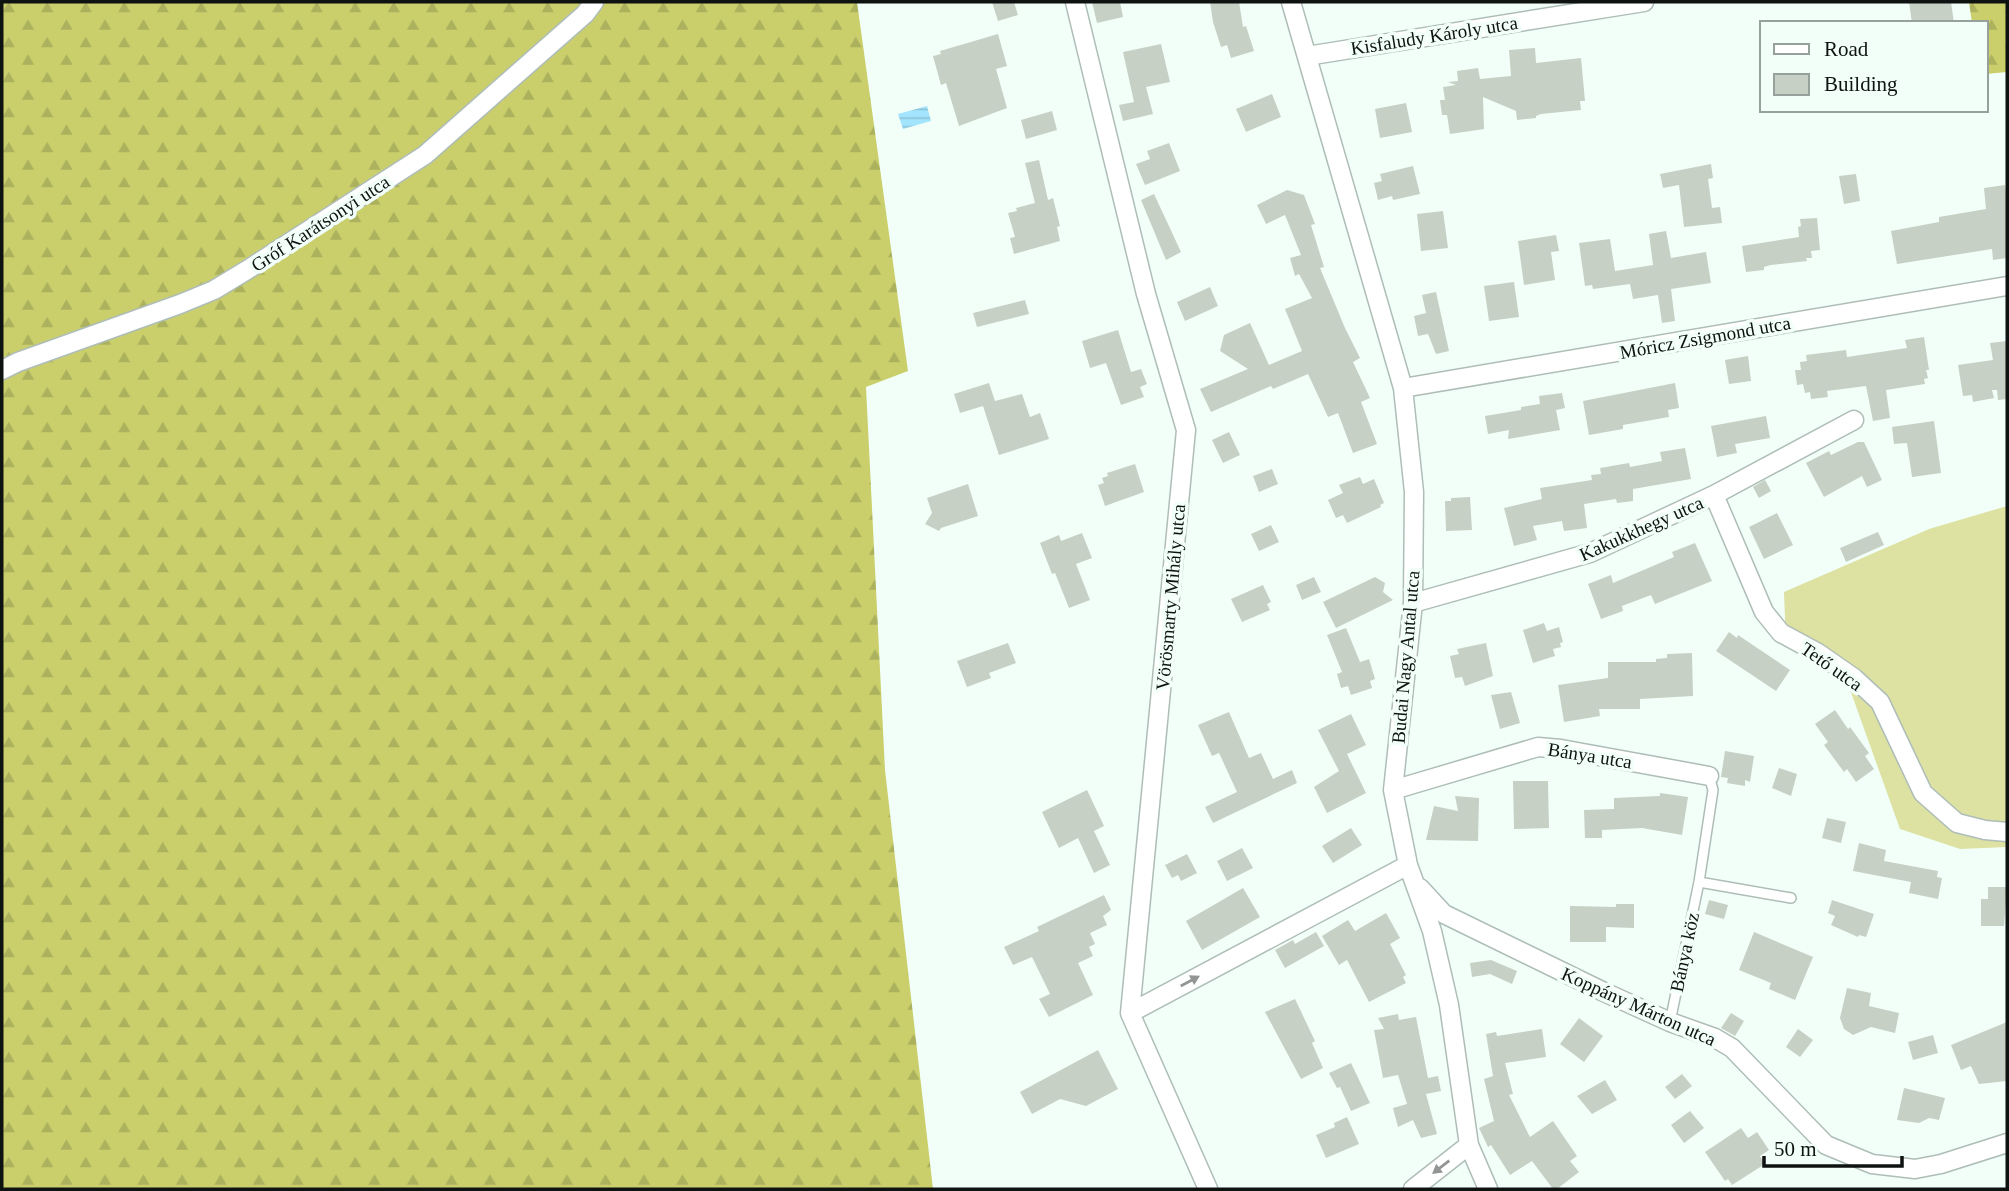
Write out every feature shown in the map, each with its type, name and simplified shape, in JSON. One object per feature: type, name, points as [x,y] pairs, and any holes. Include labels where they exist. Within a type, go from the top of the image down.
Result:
[{"type":"street","name":"Gróf Karátsonyi utca","points":[[2,370],[180,304],[214,290],[247,270],[425,155],[585,15],[594,2]]},
{"type":"street","name":"Vörösmarty Mihály utca","points":[[1075,2],[1146,294],[1186,430],[1130,1013],[1208,1189]]},
{"type":"street","name":"Budai Nagy Antal utca","points":[[1291,2],[1403,388],[1414,492],[1413,603],[1393,790],[1408,865],[1432,931],[1449,1005],[1469,1145],[1488,1189]]},
{"type":"street","name":"Kisfaludy Károly utca","points":[[1307,56],[1644,2]]},
{"type":"street","name":"Móricz Zsigmond utca","points":[[1403,388],[2007,286]]},
{"type":"street","name":"Kakukkhegy utca","points":[[1413,603],[1590,553],[1714,495],[1854,420]]},
{"type":"street","name":"Tető utca","points":[[1714,495],[1764,612],[1780,633],[1818,653],[1854,678],[1880,702],[1923,793],[1949,816],[1957,823],[2007,832]]},
{"type":"street","name":"Bánya utca","points":[[1393,790],[1538,747],[1561,748],[1709,776]]},
{"type":"street","points":[[1130,1013],[1408,865]]},
{"type":"street","name":"Koppány Márton utca","points":[[1416,883],[1444,914],[1670,1022],[1716,1038],[1732,1048],[1826,1144],[1872,1164],[1915,1169],[1941,1164],[2007,1143]]},
{"type":"street","points":[[1413,1189],[1469,1145]]},
{"type":"lane","name":"Bánya köz","points":[[1670,1022],[1699,882],[1713,790],[1709,776]]},
{"type":"lane","points":[[1699,882],[1791,898]]},
{"type":"green space","points":[[2,2],[857,2],[908,371],[866,387],[885,770],[933,1189],[2,1189]]},
{"type":"green space","points":[[1969,2],[2007,2],[2007,72],[1988,74],[1988,21],[1972,21]]},
{"type":"green space","points":[[2007,506],[2007,847],[1960,849],[1900,829],[1848,684],[1786,645],[1784,592],[1929,529]]},
{"type":"water","points":[[927,106],[931,121],[903,129],[898,114]]},
{"type":"building","points":[[992,2],[1014,2],[1018,15],[998,21]]},
{"type":"building","points":[[1092,2],[1120,2],[1123,17],[1097,23]]},
{"type":"building","points":[[1210,2],[1239,2],[1243,27],[1246,26],[1254,51],[1231,58],[1227,45],[1221,47]]},
{"type":"building","points":[[1909,2],[1951,2],[1954,21],[1912,21]]},
{"type":"building","points":[[998,34],[1007,66],[996,69],[1007,108],[959,126],[946,83],[941,85],[933,56],[941,54],[940,51]]},
{"type":"building","points":[[1161,44],[1170,82],[1146,87],[1153,114],[1123,121],[1119,105],[1134,102],[1123,52]]},
{"type":"building","points":[[1535,48],[1536,63],[1581,58],[1585,101],[1580,101],[1581,110],[1541,114],[1536,118],[1517,120],[1516,111],[1483,97],[1484,129],[1450,134],[1447,115],[1442,115],[1440,100],[1445,100],[1443,87],[1456,85],[1448,82],[1458,81],[1457,71],[1478,68],[1480,79],[1511,76],[1509,50]]},
{"type":"building","points":[[1272,94],[1281,117],[1246,132],[1236,109]]},
{"type":"building","points":[[1406,103],[1412,132],[1380,138],[1375,109]]},
{"type":"building","points":[[1052,111],[1057,130],[1026,139],[1021,120]]},
{"type":"building","points":[[1169,143],[1180,171],[1145,185],[1136,164],[1150,159],[1147,151]]},
{"type":"building","points":[[1039,160],[1048,200],[1053,198],[1060,226],[1057,227],[1060,241],[1014,254],[1010,238],[1015,237],[1008,213],[1035,203],[1025,163]]},
{"type":"building","points":[[1711,164],[1713,178],[1708,179],[1712,208],[1720,207],[1722,223],[1684,227],[1679,185],[1663,188],[1660,174]]},
{"type":"building","points":[[1413,166],[1420,194],[1393,200],[1392,196],[1378,200],[1374,183],[1382,181],[1380,174]]},
{"type":"building","points":[[1856,174],[1860,201],[1844,204],[1839,176]]},
{"type":"building","points":[[2005,185],[2007,258],[1993,260],[1992,249],[1897,264],[1891,231],[1939,222],[1939,217],[1986,209],[1984,188]]},
{"type":"building","points":[[1287,190],[1304,195],[1315,224],[1311,225],[1324,267],[1320,268],[1360,358],[1353,362],[1370,398],[1361,402],[1377,444],[1353,453],[1338,413],[1328,417],[1308,374],[1273,389],[1271,386],[1211,412],[1200,389],[1248,369],[1220,351],[1224,335],[1250,323],[1269,365],[1302,351],[1285,309],[1312,298],[1299,274],[1295,276],[1290,258],[1301,255],[1285,215],[1266,224],[1257,205]]},
{"type":"building","points":[[1154,194],[1181,252],[1166,260],[1141,200]]},
{"type":"building","points":[[1443,211],[1448,248],[1421,251],[1417,214]]},
{"type":"building","points":[[1817,218],[1820,250],[1811,251],[1812,258],[1746,272],[1742,246],[1799,237],[1800,219]]},
{"type":"building","points":[[1666,231],[1671,258],[1706,252],[1711,283],[1671,289],[1675,321],[1662,323],[1658,295],[1633,299],[1630,284],[1593,289],[1592,285],[1585,286],[1579,243],[1610,239],[1615,271],[1653,265],[1649,234]]},
{"type":"building","points":[[1556,235],[1559,251],[1551,252],[1555,280],[1524,285],[1518,241]]},
{"type":"building","points":[[1514,282],[1519,317],[1489,321],[1484,286]]},
{"type":"building","points":[[1210,287],[1218,306],[1185,321],[1177,302]]},
{"type":"building","points":[[1436,292],[1449,351],[1436,354],[1428,334],[1418,336],[1414,316],[1426,313],[1422,295]]},
{"type":"building","points":[[1025,300],[1029,314],[977,327],[973,313]]},
{"type":"building","points":[[1118,330],[1131,372],[1141,369],[1147,384],[1140,387],[1144,397],[1121,405],[1106,363],[1090,368],[1082,341]]},
{"type":"building","points":[[1924,337],[1928,378],[1924,379],[1925,384],[1886,390],[1890,418],[1873,421],[1866,386],[1827,391],[1828,397],[1811,399],[1810,392],[1805,393],[1803,384],[1797,385],[1795,370],[1801,370],[1800,362],[1807,361],[1806,355],[1846,350],[1847,357],[1907,348],[1905,340]]},
{"type":"building","points":[[2007,341],[2007,399],[1998,400],[1997,390],[1992,390],[1994,398],[1973,402],[1972,395],[1963,396],[1958,365],[1993,360],[1990,343]]},
{"type":"building","points":[[1748,356],[1751,381],[1729,384],[1725,360]]},
{"type":"building","points":[[989,383],[995,401],[1022,394],[1030,417],[1040,413],[1049,439],[999,455],[983,406],[960,413],[954,394]]},
{"type":"building","points":[[1675,383],[1679,408],[1668,410],[1669,417],[1623,425],[1623,429],[1589,435],[1583,401]]},
{"type":"building","points":[[1562,393],[1565,408],[1556,410],[1560,430],[1508,439],[1509,430],[1488,434],[1485,416],[1521,410],[1521,407],[1540,404],[1539,396]]},
{"type":"building","points":[[1766,416],[1770,438],[1735,444],[1737,453],[1717,457],[1711,426]]},
{"type":"building","points":[[1934,421],[1941,473],[1912,477],[1907,443],[1894,444],[1892,427]]},
{"type":"building","points":[[1229,432],[1240,455],[1223,463],[1212,440]]},
{"type":"building","points":[[1858,442],[1864,442],[1882,480],[1867,487],[1862,476],[1824,497],[1806,463],[1829,451],[1831,455]]},
{"type":"building","points":[[1685,448],[1691,479],[1633,489],[1633,501],[1617,503],[1616,499],[1584,504],[1587,528],[1564,531],[1562,521],[1533,526],[1537,540],[1514,546],[1504,508],[1542,499],[1540,488],[1592,480],[1591,475],[1601,474],[1600,468],[1629,463],[1630,467],[1662,461],[1660,452]]},
{"type":"building","points":[[1135,464],[1144,492],[1105,506],[1098,485],[1104,483],[1102,478],[1108,476],[1107,473]]},
{"type":"building","points":[[1272,469],[1278,484],[1259,492],[1253,476]]},
{"type":"building","points":[[1360,477],[1363,484],[1374,479],[1384,503],[1347,523],[1343,515],[1336,518],[1328,500],[1343,493],[1339,485]]},
{"type":"building","points":[[1765,480],[1771,491],[1759,498],[1753,487]]},
{"type":"building","points":[[968,484],[978,516],[939,531],[925,524],[932,513],[927,498]]},
{"type":"building","points":[[1470,497],[1472,530],[1446,531],[1445,501]]},
{"type":"building","points":[[1777,513],[1793,545],[1764,559],[1749,527]]},
{"type":"building","points":[[1271,525],[1279,542],[1259,551],[1251,534]]},
{"type":"building","points":[[1878,532],[1884,545],[1846,562],[1840,548]]},
{"type":"building","points":[[1082,533],[1092,558],[1076,564],[1090,600],[1069,608],[1040,543],[1059,535],[1061,541]]},
{"type":"building","points":[[1695,543],[1712,581],[1655,604],[1651,595],[1622,606],[1623,611],[1601,619],[1588,584],[1611,575],[1613,583],[1674,557],[1672,552]]},
{"type":"building","points":[[1314,577],[1321,592],[1302,600],[1296,585]]},
{"type":"building","points":[[1375,577],[1385,583],[1383,592],[1393,600],[1336,628],[1323,602]]},
{"type":"building","points":[[1263,585],[1271,602],[1267,604],[1270,610],[1242,622],[1231,599]]},
{"type":"building","points":[[1544,623],[1547,631],[1559,627],[1563,642],[1560,643],[1561,647],[1553,649],[1555,656],[1533,663],[1523,630]]},
{"type":"building","points":[[1346,628],[1360,662],[1369,659],[1375,679],[1370,681],[1372,688],[1351,695],[1348,686],[1341,688],[1337,674],[1342,672],[1327,635]]},
{"type":"building","points":[[1729,632],[1737,638],[1738,635],[1790,670],[1776,691],[1716,651]]},
{"type":"building","points":[[1008,643],[1016,663],[989,673],[991,678],[967,687],[957,661]]},
{"type":"building","points":[[1486,643],[1493,676],[1465,686],[1462,677],[1455,678],[1450,656],[1459,654],[1457,649]]},
{"type":"building","points":[[1692,653],[1693,696],[1640,699],[1640,709],[1599,709],[1600,716],[1564,722],[1558,685],[1608,678],[1608,662],[1656,662],[1656,659],[1667,658],[1667,654]]},
{"type":"building","points":[[1511,692],[1520,723],[1500,729],[1491,695]]},
{"type":"building","points":[[1835,710],[1869,753],[1865,756],[1874,769],[1856,782],[1847,769],[1844,772],[1824,745],[1828,742],[1815,724]]},
{"type":"building","points":[[1229,712],[1249,758],[1261,753],[1273,779],[1292,770],[1297,783],[1213,823],[1205,807],[1237,792],[1219,753],[1212,756],[1198,725]]},
{"type":"building","points":[[1351,714],[1366,745],[1347,754],[1366,793],[1327,813],[1314,787],[1339,771],[1318,730]]},
{"type":"building","points":[[1725,751],[1754,756],[1750,782],[1745,780],[1745,786],[1727,783],[1728,778],[1721,777]]},
{"type":"building","points":[[1779,768],[1797,774],[1791,796],[1772,788]]},
{"type":"building","points":[[1513,781],[1548,781],[1549,828],[1514,829]]},
{"type":"building","points":[[1087,790],[1104,826],[1094,831],[1110,865],[1094,873],[1078,838],[1059,848],[1042,812]]},
{"type":"building","points":[[1660,793],[1688,797],[1682,835],[1642,828],[1602,830],[1602,838],[1585,838],[1584,810],[1614,809],[1614,798],[1660,796]]},
{"type":"building","points":[[1455,796],[1479,798],[1478,841],[1426,840],[1434,806],[1458,811]]},
{"type":"building","points":[[1827,818],[1846,822],[1841,843],[1822,838]]},
{"type":"building","points":[[1351,828],[1362,845],[1333,863],[1322,846]]},
{"type":"building","points":[[1859,843],[1886,850],[1884,861],[1938,871],[1937,877],[1942,878],[1938,899],[1909,893],[1911,882],[1853,871]]},
{"type":"building","points":[[1242,848],[1253,868],[1227,881],[1217,861]]},
{"type":"building","points":[[1187,854],[1197,873],[1181,881],[1178,875],[1172,878],[1165,865]]},
{"type":"building","points":[[1988,887],[2007,887],[2004,926],[1981,926],[1981,899],[1988,899]]},
{"type":"building","points":[[1243,888],[1260,917],[1202,950],[1186,921]]},
{"type":"building","points":[[1104,895],[1111,910],[1103,916],[1107,925],[1090,933],[1095,944],[1089,947],[1093,956],[1078,963],[1093,995],[1049,1017],[1039,999],[1050,994],[1032,957],[1013,965],[1004,947],[1039,931],[1037,927]]},
{"type":"building","points":[[1709,900],[1728,905],[1724,919],[1705,914]]},
{"type":"building","points":[[1832,900],[1874,914],[1866,937],[1858,937],[1831,925],[1835,916],[1828,913]]},
{"type":"building","points":[[1616,904],[1634,904],[1634,928],[1606,927],[1606,942],[1570,942],[1570,906],[1616,907]]},
{"type":"building","points":[[1386,913],[1400,938],[1390,944],[1406,975],[1403,977],[1406,983],[1369,1002],[1347,960],[1339,965],[1322,936],[1348,920],[1355,931]]},
{"type":"building","points":[[1316,932],[1324,946],[1285,968],[1275,950],[1293,940],[1295,944]]},
{"type":"building","points":[[1754,932],[1813,957],[1795,1000],[1769,989],[1771,983],[1739,970]]},
{"type":"building","points":[[1491,960],[1517,971],[1512,984],[1490,974],[1472,977],[1470,963]]},
{"type":"building","points":[[1847,988],[1871,993],[1869,1006],[1899,1013],[1895,1033],[1871,1027],[1853,1035],[1844,1029],[1840,1018]]},
{"type":"building","points":[[1295,999],[1315,1041],[1312,1043],[1323,1068],[1301,1079],[1265,1012]]},
{"type":"building","points":[[1731,1013],[1744,1021],[1735,1036],[1721,1028]]},
{"type":"building","points":[[1398,1014],[1399,1020],[1416,1017],[1428,1078],[1438,1076],[1441,1091],[1426,1094],[1437,1134],[1421,1138],[1413,1120],[1398,1127],[1393,1108],[1407,1104],[1398,1075],[1383,1078],[1374,1030],[1384,1029],[1378,1018]]},
{"type":"building","points":[[1579,1018],[1603,1036],[1584,1062],[1560,1044]]},
{"type":"building","points":[[2007,1022],[2007,1081],[1979,1084],[1971,1066],[1961,1070],[1951,1045]]},
{"type":"building","points":[[1542,1029],[1546,1057],[1505,1063],[1513,1094],[1509,1095],[1530,1137],[1553,1121],[1577,1156],[1570,1161],[1579,1172],[1557,1189],[1553,1189],[1532,1161],[1510,1175],[1491,1145],[1488,1147],[1479,1128],[1494,1121],[1484,1079],[1493,1076],[1486,1034],[1496,1032],[1497,1036]]},
{"type":"building","points":[[1798,1029],[1813,1040],[1800,1057],[1786,1047]]},
{"type":"building","points":[[1933,1035],[1938,1053],[1913,1060],[1908,1042]]},
{"type":"building","points":[[1098,1050],[1118,1089],[1086,1106],[1060,1099],[1032,1114],[1020,1092]]},
{"type":"building","points":[[1351,1063],[1370,1103],[1351,1111],[1340,1087],[1337,1088],[1329,1073]]},
{"type":"building","points":[[1682,1074],[1692,1086],[1675,1099],[1665,1087]]},
{"type":"building","points":[[1605,1080],[1617,1100],[1592,1114],[1577,1096]]},
{"type":"building","points":[[1904,1088],[1945,1098],[1939,1120],[1929,1118],[1919,1123],[1897,1120]]},
{"type":"building","points":[[1690,1111],[1704,1128],[1684,1143],[1671,1125]]},
{"type":"building","points":[[1347,1117],[1359,1144],[1326,1158],[1316,1135],[1335,1127],[1334,1123]]},
{"type":"building","points":[[1741,1128],[1748,1138],[1757,1132],[1769,1150],[1760,1156],[1765,1164],[1732,1185],[1728,1179],[1725,1181],[1705,1152]]}]
